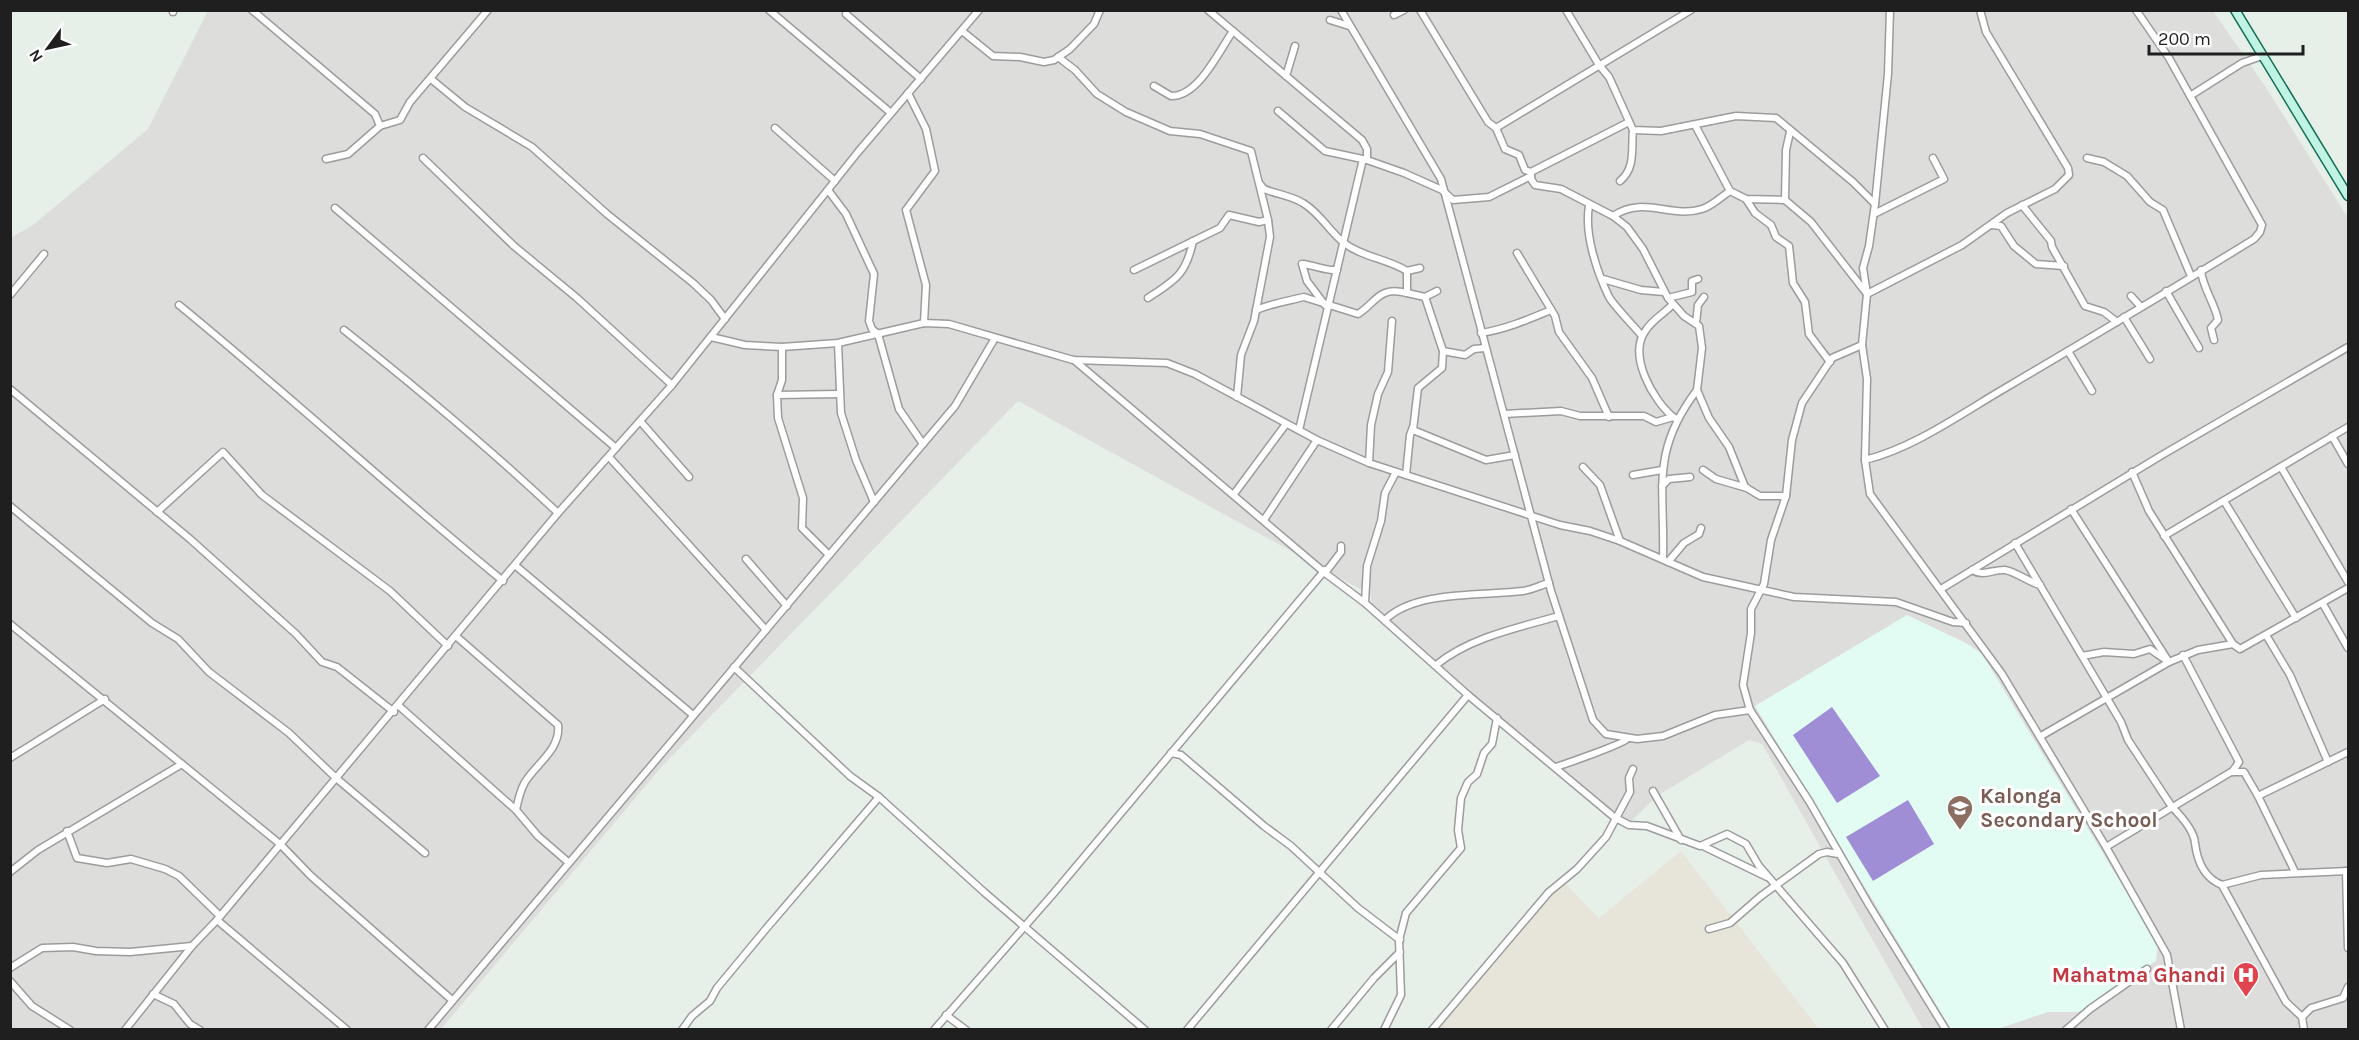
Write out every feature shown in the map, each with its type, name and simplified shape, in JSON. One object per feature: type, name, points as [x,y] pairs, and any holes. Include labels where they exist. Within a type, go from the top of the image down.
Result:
[{"type":"street","points":[[252,10],[375,114],[380,126]]},
{"type":"street","points":[[326,159],[348,154],[380,126],[400,120],[410,102],[488,10]]},
{"type":"street","points":[[770,10],[891,113]]},
{"type":"street","points":[[125,1029],[192,946],[219,918],[397,709],[558,513],[672,385],[835,181],[979,10]]},
{"type":"street","points":[[962,31],[993,56],[1020,57],[1036,62],[1058,57],[1094,24],[1100,10]]},
{"type":"street","points":[[1208,10],[1362,140],[1367,149],[1327,306],[1299,430]]},
{"type":"street","points":[[1341,10],[1436,169],[1549,583],[1593,720],[1606,734],[1627,739],[1663,736],[1715,715],[1750,710]]},
{"type":"street","points":[[1394,15],[1404,10]]},
{"type":"street","points":[[1420,10],[1488,122],[1496,128],[1505,149],[1519,156],[1525,170],[1531,174],[1532,182],[1539,188],[1561,189],[1589,206],[1613,216],[1637,240],[1673,304],[1699,326],[1702,348],[1697,390],[1709,417],[1729,447],[1748,488]]},
{"type":"street","points":[[1566,10],[1599,65],[1609,77],[1627,123],[1633,130],[1633,153],[1628,174],[1620,181]]},
{"type":"street","points":[[1496,128],[1691,10]]},
{"type":"street","points":[[1890,10],[1888,74],[1874,214],[1863,268],[1867,294],[1862,345],[1867,379],[1865,460],[1867,483],[1876,505],[1941,589],[2002,674],[2106,847],[2167,955],[2181,1029]]},
{"type":"street","points":[[1867,294],[1962,245],[2022,205],[2066,181],[2069,175],[2068,168],[1986,32],[1980,10]]},
{"type":"street","points":[[1865,460],[1901,448],[2117,322],[2254,239],[2260,232],[2262,225],[2169,58],[2136,10]]},
{"type":"street","points":[[2235,10],[2349,196]]},
{"type":"street","points":[[846,14],[921,79]]},
{"type":"street","points":[[1330,20],[1350,26]]},
{"type":"street","points":[[1154,86],[1171,96],[1189,91],[1203,77],[1233,31]]},
{"type":"street","points":[[1286,76],[1295,46]]},
{"type":"street","points":[[2190,96],[2242,63],[2262,56]]},
{"type":"street","points":[[1058,57],[1075,70],[1097,94],[1126,112],[1170,131],[1225,140],[1239,148],[1251,151],[1270,237],[1256,310],[1241,355],[1237,397]]},
{"type":"street","points":[[1609,59],[1609,77]]},
{"type":"street","points":[[431,79],[465,107],[532,147],[607,214],[693,283],[711,300],[725,319]]},
{"type":"street","points":[[908,93],[926,129],[935,171],[906,210],[926,285],[924,323]]},
{"type":"street","points":[[1278,111],[1325,151],[1365,160],[1442,190],[1453,200],[1486,198],[1627,123]]},
{"type":"street","points":[[1633,130],[1650,131],[1753,115],[1780,119],[1790,132],[1853,182],[1875,204]]},
{"type":"street","points":[[1695,125],[1730,191],[1746,199],[1785,200],[1811,222],[1867,294]]},
{"type":"street","points":[[775,128],[835,181]]},
{"type":"street","points":[[1785,200],[1786,150],[1790,132]]},
{"type":"street","points":[[423,158],[514,246],[577,298],[672,385]]},
{"type":"street","points":[[2087,158],[2104,162],[2127,176],[2150,202],[2163,210],[2191,276]]},
{"type":"street","points":[[1874,214],[1944,179],[1933,159]]},
{"type":"street","points":[[1258,182],[1264,189],[1302,202],[1316,213],[1344,243],[1407,271],[1420,268]]},
{"type":"street","points":[[828,190],[850,222],[864,257],[874,274],[873,300],[869,313],[872,329],[878,334],[899,409],[923,444]]},
{"type":"street","points":[[1613,216],[1638,206],[1697,210],[1707,207],[1730,191]]},
{"type":"street","points":[[1746,199],[1755,213],[1771,225],[1776,237],[1789,246],[1793,283],[1805,302],[1809,334],[1830,362]]},
{"type":"street","points":[[2022,205],[2051,241],[2085,306],[2104,312],[2117,322]]},
{"type":"street","points":[[1589,206],[1589,234],[1595,262],[1609,297],[1642,336]]},
{"type":"street","points":[[335,208],[616,448]]},
{"type":"street","points":[[1134,270],[1220,228],[1229,216],[1259,222],[1268,220]]},
{"type":"street","points":[[1992,225],[2001,226],[2014,246],[2036,264],[2064,266]]},
{"type":"street","points":[[1148,298],[1182,274],[1191,256],[1192,241]]},
{"type":"street","points":[[1516,253],[1551,310],[1559,332],[1592,378],[1609,417]]},
{"type":"street","points":[[10,295],[44,254]]},
{"type":"street","points":[[1327,306],[1307,281],[1302,264],[1315,264],[1331,271],[1338,270]]},
{"type":"street","points":[[2201,270],[2201,278],[2218,320],[2211,328],[2214,340]]},
{"type":"street","points":[[1407,271],[1407,293]]},
{"type":"street","points":[[1603,279],[1666,295],[1692,292],[1702,299],[1696,323]]},
{"type":"street","points":[[1692,292],[1692,281],[1698,279]]},
{"type":"street","points":[[1256,310],[1289,298],[1298,300],[1304,297],[1358,314],[1376,297],[1397,290],[1425,297],[1437,291]]},
{"type":"street","points":[[2166,291],[2199,348]]},
{"type":"street","points":[[2132,296],[2141,307]]},
{"type":"street","points":[[1406,475],[1417,390],[1442,368],[1443,351],[1425,297]]},
{"type":"street","points":[[1673,304],[1647,327],[1642,336],[1641,361],[1660,405],[1675,418]]},
{"type":"street","points":[[179,305],[323,424],[410,505],[503,581]]},
{"type":"street","points":[[1481,333],[1516,326],[1524,320],[1551,310]]},
{"type":"street","points":[[2124,317],[2150,359]]},
{"type":"street","points":[[1369,463],[1371,424],[1378,394],[1388,372],[1392,321]]},
{"type":"street","points":[[711,337],[745,345],[782,348],[838,344],[924,323],[949,324],[1073,360],[1167,363],[1195,374],[1317,440],[1369,463],[1531,516],[1620,542],[1703,578],[1760,590],[1828,600],[1896,602],[1953,622],[1966,623]]},
{"type":"street","points":[[344,330],[412,383],[432,404],[558,513]]},
{"type":"street","points":[[428,1029],[923,444],[962,396],[995,338]]},
{"type":"street","points":[[838,344],[839,394],[842,412],[856,460],[874,502]]},
{"type":"street","points":[[1862,345],[1830,362],[1802,403],[1792,440],[1785,496],[1771,540],[1765,577],[1750,609],[1751,633],[1744,677],[1750,710],[1809,801],[1838,854],[1946,1029]]},
{"type":"street","points":[[1941,589],[2132,472],[2349,347]]},
{"type":"street","points":[[782,348],[782,380],[777,395],[779,426],[803,498],[802,530],[829,555]]},
{"type":"street","points":[[1443,351],[1465,355],[1474,349],[1485,348]]},
{"type":"street","points":[[2068,351],[2092,391]]},
{"type":"street","points":[[1073,360],[1365,603],[1468,695],[1616,818],[1629,825],[1647,826],[1682,841],[1703,846],[1771,879]]},
{"type":"street","points":[[10,389],[157,512],[296,634],[322,662],[337,667],[397,709],[516,810],[538,836],[568,862]]},
{"type":"street","points":[[1666,561],[1662,486],[1663,456],[1675,418],[1697,390]]},
{"type":"street","points":[[777,395],[839,394]]},
{"type":"street","points":[[1504,414],[1562,411],[1580,416],[1644,416],[1656,422],[1675,418]]},
{"type":"street","points":[[640,421],[690,477]]},
{"type":"street","points":[[1234,494],[1286,424]]},
{"type":"street","points":[[2164,536],[2349,426]]},
{"type":"street","points":[[1413,427],[1415,432],[1486,460],[1515,455]]},
{"type":"street","points":[[2332,436],[2349,464]]},
{"type":"street","points":[[1264,520],[1317,440]]},
{"type":"street","points":[[157,512],[223,452],[262,495],[390,591],[448,646]]},
{"type":"street","points":[[609,457],[766,630]]},
{"type":"street","points":[[1583,467],[1600,484],[1620,542]]},
{"type":"street","points":[[2281,467],[2349,582]]},
{"type":"street","points":[[1633,475],[1662,470]]},
{"type":"street","points":[[1703,470],[1716,479],[1748,488],[1760,496],[1785,496]]},
{"type":"street","points":[[1365,603],[1367,566],[1381,521],[1385,493],[1396,472]]},
{"type":"street","points":[[2132,472],[2149,511],[2164,536],[2233,644],[2240,649],[2349,588]]},
{"type":"street","points":[[1662,486],[1670,479],[1690,477]]},
{"type":"street","points":[[2224,501],[2296,618]]},
{"type":"street","points":[[10,506],[152,623],[178,639],[209,672],[289,733],[336,778],[425,853]]},
{"type":"street","points":[[2070,509],[2169,662]]},
{"type":"street","points":[[1666,561],[1681,546],[1699,534],[1701,528]]},
{"type":"street","points":[[2015,543],[2107,698],[2128,740],[2172,807],[2181,816],[2194,840],[2195,850],[2205,871],[2222,885],[2286,1002],[2302,1017],[2304,1029]]},
{"type":"street","points":[[934,1029],[1175,753],[1177,745],[1341,552],[1341,546]]},
{"type":"street","points":[[746,559],[787,606]]},
{"type":"street","points":[[516,566],[693,715]]},
{"type":"street","points":[[1972,570],[1984,573],[2004,570],[2025,581],[2040,585]]},
{"type":"street","points":[[1385,620],[1395,611],[1413,604],[1469,593],[1524,591],[1549,583]]},
{"type":"street","points":[[2323,604],[2346,638],[2349,648]]},
{"type":"street","points":[[1436,665],[1452,654],[1483,639],[1559,616]]},
{"type":"street","points":[[12,628],[105,699],[280,844],[311,876],[452,1000]]},
{"type":"street","points":[[2266,635],[2290,675],[2328,762]]},
{"type":"street","points":[[457,637],[558,725],[556,740],[544,761],[526,780],[516,810]]},
{"type":"street","points":[[2041,736],[2183,655],[2233,644]]},
{"type":"street","points":[[2082,656],[2104,652],[2134,654],[2150,649],[2169,662]]},
{"type":"street","points":[[2183,655],[2258,796],[2295,872]]},
{"type":"street","points":[[734,667],[850,776],[879,797],[984,892],[1145,1029]]},
{"type":"street","points":[[1187,1029],[1468,695]]},
{"type":"street","points":[[10,758],[105,699]]},
{"type":"street","points":[[1384,1029],[1401,995],[1400,940],[1407,909],[1461,848],[1458,830],[1461,798],[1468,782],[1477,774],[1484,753],[1492,744],[1497,718]]},
{"type":"street","points":[[1556,767],[1587,756],[1591,752],[1620,745],[1627,739]]},
{"type":"street","points":[[2258,796],[2349,752]]},
{"type":"street","points":[[1175,753],[1291,846],[1400,940]]},
{"type":"street","points":[[10,872],[67,831],[182,764]]},
{"type":"street","points":[[2106,847],[2231,772],[2239,764]]},
{"type":"street","points":[[1432,1029],[1549,892],[1603,841],[1630,792],[1629,778],[1633,769]]},
{"type":"street","points":[[2231,772],[2244,772]]},
{"type":"street","points":[[1653,791],[1682,841]]},
{"type":"street","points":[[682,1029],[692,1016],[710,1001],[717,988],[765,930],[879,797]]},
{"type":"street","points":[[67,831],[71,847],[77,858],[107,863],[131,859],[165,869],[179,876],[219,918],[347,1029]]},
{"type":"street","points":[[1703,846],[1728,834],[1739,838],[1776,886],[1843,963],[1885,1029]]},
{"type":"street","points":[[1709,929],[1730,923],[1819,854],[1832,852],[1838,854]]},
{"type":"street","points":[[2222,885],[2235,879],[2295,872],[2347,871],[2349,948]]},
{"type":"street","points":[[10,968],[42,948],[73,947],[96,951],[130,952],[192,946]]},
{"type":"street","points":[[1331,1029],[1374,978],[1400,952]]},
{"type":"street","points":[[2066,1029],[2147,969]]},
{"type":"street","points":[[10,981],[32,1006],[70,1029]]},
{"type":"street","points":[[2302,1017],[2311,1008],[2343,998],[2349,987]]},
{"type":"street","points":[[153,994],[174,1004],[190,1024],[200,1029]]},
{"type":"street","points":[[946,1015],[966,1029]]},
{"type":"shaded area","points":[[208,11],[2213,11],[2265,86],[2348,218],[2348,1029],[1923,1029],[1762,744],[1749,740],[1657,796],[1626,826],[1604,814],[1372,611],[1371,595],[1018,401],[663,765],[441,1029],[11,1029],[10,238],[33,225],[148,129]]},
{"type":"shaded area","name":"Kalonga Secondary School","points":[[1907,615],[1966,643],[1982,654],[2158,944],[2156,961],[2079,1012],[2048,1012],[1997,1029],[1951,1029],[1755,706]]},
{"type":"shaded area","points":[[1832,707],[1880,776],[1837,803],[1793,735]]},
{"type":"shaded area","points":[[1908,800],[1934,844],[1873,881],[1846,837]]},
{"type":"shaded area","points":[[1681,851],[1819,1029],[1432,1030],[1563,881],[1599,918]]},
{"type":"place","name":"Kalonga Secondary School","points":[[1960,831]]},
{"type":"place","name":"Mahatma Ghandi","points":[[2246,998]]}]
